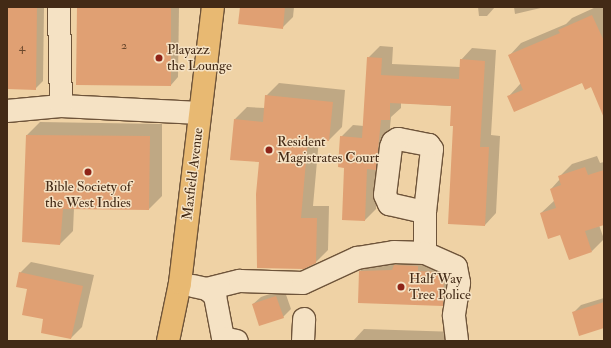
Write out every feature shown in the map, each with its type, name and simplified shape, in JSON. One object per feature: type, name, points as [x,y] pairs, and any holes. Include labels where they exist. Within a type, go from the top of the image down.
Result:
[{"type":"main road","name":"Maxfield Avenue","points":[[168,341],[180,282],[213,7]]},
{"type":"lane","points":[[59,7],[60,106]]},
{"type":"lane","points":[[7,111],[60,106],[200,113]]},
{"type":"lane","points":[[425,212],[425,253]]},
{"type":"lane","points":[[207,289],[240,281],[303,283],[356,258],[394,252],[425,253],[456,267],[459,282],[454,316],[457,341]]},
{"type":"lane","points":[[180,282],[207,289],[215,296],[228,340]]},
{"type":"lane","points":[[303,341],[304,318]]},
{"type":"building","points":[[7,7],[37,7],[36,90],[7,89]]},
{"type":"building","points":[[77,7],[171,7],[171,86],[76,85]]},
{"type":"building","points":[[240,7],[285,7],[283,29],[238,24]]},
{"type":"building","points":[[592,15],[604,41],[604,118],[591,87],[585,90],[582,83],[514,112],[507,96],[523,90],[508,55],[560,33],[558,30]]},
{"type":"building","points":[[367,57],[382,58],[381,75],[459,79],[460,59],[485,61],[480,147],[489,147],[485,226],[448,224],[453,126],[450,126],[451,106],[390,103],[390,120],[381,120],[376,170],[367,169],[365,221],[342,220],[344,168],[338,167],[340,136],[362,138]]},
{"type":"building","name":"Resident Magistrates Court","points":[[265,95],[333,102],[329,141],[308,138],[301,218],[317,218],[316,263],[304,269],[257,268],[256,194],[259,162],[230,160],[234,119],[263,122]]},
{"type":"building","name":"Bible Society of the West Indies","points":[[26,135],[150,136],[149,210],[63,209],[60,245],[22,242]]},
{"type":"building","points":[[585,167],[588,175],[604,170],[604,225],[585,231],[592,252],[569,260],[560,235],[548,239],[540,213],[556,208],[550,189],[561,185],[558,176]]},
{"type":"building","name":"Half Way Tree Police","points":[[394,265],[418,266],[418,271],[436,272],[444,275],[443,306],[358,303],[359,271],[392,270]]},
{"type":"building","points":[[19,272],[83,286],[71,339],[41,333],[43,319],[22,315],[27,289],[16,287]]},
{"type":"building","points":[[276,296],[284,318],[259,326],[252,304]]},
{"type":"building","points":[[604,302],[604,328],[579,336],[572,312]]},
{"type":"place","name":"Playazz the Lounge","points":[[159,58]]},
{"type":"place","name":"Resident Magistrates Court","points":[[269,150]]},
{"type":"place","name":"Bible Society of the West Indies","points":[[88,172]]},
{"type":"place","name":"Half Way Tree Police","points":[[401,287]]}]
